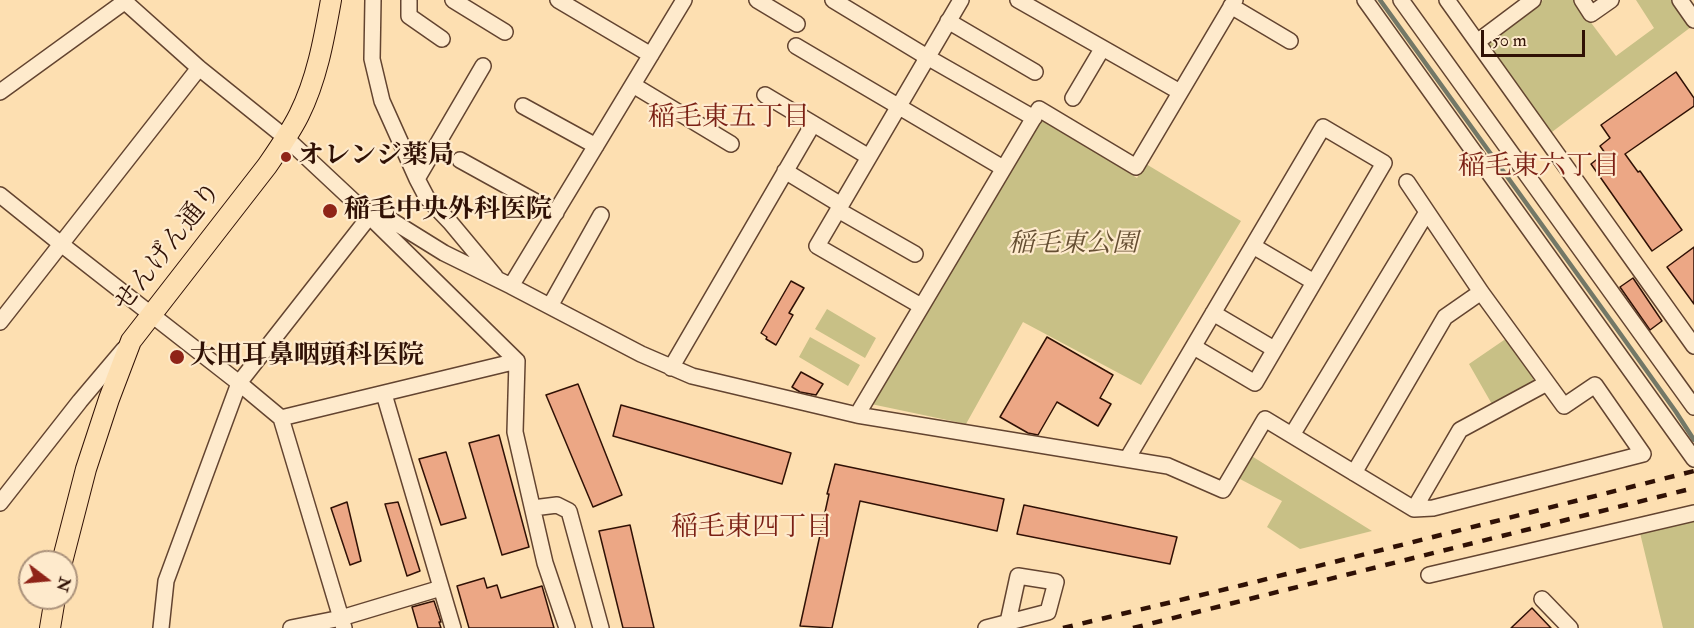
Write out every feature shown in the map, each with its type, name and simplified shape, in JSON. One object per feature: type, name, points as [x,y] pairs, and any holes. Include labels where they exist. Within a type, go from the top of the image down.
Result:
[{"type":"main road","name":"せんげん通り","points":[[131,342],[267,166],[286,138],[299,115],[316,71],[331,0]]},
{"type":"main road","points":[[65,550],[86,469],[131,342]]},
{"type":"main road","points":[[50,628],[53,610]]},
{"type":"street","points":[[373,0],[372,59],[382,101],[417,179],[428,198],[505,283]]},
{"type":"street","points":[[408,0],[408,16],[442,39]]},
{"type":"street","points":[[453,0],[505,32]]},
{"type":"street","points":[[558,0],[651,55]]},
{"type":"street","points":[[505,283],[556,213],[684,0]]},
{"type":"street","points":[[757,0],[796,24]]},
{"type":"street","points":[[832,0],[851,5],[927,57],[1034,118]]},
{"type":"street","points":[[921,306],[818,246],[961,0]]},
{"type":"street","points":[[1018,0],[1180,92]]},
{"type":"street","points":[[1365,0],[1694,459]]},
{"type":"street","points":[[1401,0],[1694,407]]},
{"type":"street","points":[[1447,0],[1694,346]]},
{"type":"street","points":[[1477,42],[1533,0]]},
{"type":"street","points":[[1582,0],[1591,14],[1611,0]]},
{"type":"street","points":[[1680,0],[1694,20]]},
{"type":"street","points":[[0,92],[125,1],[199,68],[286,138],[517,361],[515,432],[545,563],[567,628]]},
{"type":"street","points":[[857,414],[1039,109],[1136,167],[1233,3],[1290,41]]},
{"type":"street","points":[[948,21],[1035,72]]},
{"type":"street","points":[[796,46],[1003,168]]},
{"type":"street","points":[[1073,98],[1102,49]]},
{"type":"street","points":[[417,179],[483,66]]},
{"type":"street","points":[[0,322],[199,68]]},
{"type":"street","points":[[633,85],[731,144]]},
{"type":"street","points":[[765,94],[869,158]]},
{"type":"street","points":[[523,106],[596,146]]},
{"type":"street","points":[[670,368],[813,124]]},
{"type":"street","points":[[1127,459],[1323,127],[1384,163],[1255,383],[1194,347]]},
{"type":"street","points":[[460,160],[556,213]]},
{"type":"street","points":[[785,171],[915,254]]},
{"type":"street","points":[[366,214],[386,217],[444,253],[670,368],[692,376],[857,414],[1168,466],[1222,490],[1265,419],[1414,509],[1433,508],[1643,454],[1595,385],[1564,406],[1481,292],[1407,182]]},
{"type":"street","points":[[0,195],[281,418],[343,623]]},
{"type":"street","points":[[1292,435],[1426,212]]},
{"type":"street","points":[[161,628],[166,581],[239,383],[366,214]]},
{"type":"street","points":[[550,306],[601,215]]},
{"type":"street","points":[[1253,246],[1314,282]]},
{"type":"street","points":[[1354,473],[1445,317],[1481,292]]},
{"type":"street","points":[[1213,313],[1274,349]]},
{"type":"street","name":"せんげん通り","points":[[0,503],[80,401],[131,342]]},
{"type":"street","points":[[281,418],[517,361]]},
{"type":"street","points":[[1414,509],[1460,430],[1547,384]]},
{"type":"street","points":[[384,394],[453,628]]},
{"type":"street","points":[[533,508],[557,505],[569,511],[601,628]]},
{"type":"street","points":[[1429,575],[1694,513]]},
{"type":"street","points":[[291,628],[343,623],[441,588]]},
{"type":"street","points":[[1542,599],[1570,628]]},
{"type":"street","points":[[986,628],[1008,622]]},
{"type":"green space","points":[[1543,0],[1574,0],[1616,56],[1654,28],[1636,0],[1673,0],[1691,27],[1548,135],[1489,46],[1490,39]]},
{"type":"green space","name":"稲毛東公園","points":[[1041,117],[1137,178],[1146,164],[1241,221],[1141,385],[1023,322],[966,424],[871,404]]},
{"type":"green space","points":[[827,309],[876,338],[865,358],[815,329]]},
{"type":"green space","points":[[810,337],[860,365],[848,386],[799,357]]},
{"type":"green space","points":[[1507,338],[1534,378],[1532,384],[1493,406],[1469,364]]},
{"type":"green space","points":[[1250,455],[1372,531],[1300,549],[1267,527],[1282,501],[1238,478]]},
{"type":"green space","points":[[1694,516],[1694,628],[1663,628],[1640,533]]},
{"type":"building","points":[[1676,72],[1694,98],[1694,106],[1625,154],[1638,172],[1640,171],[1682,230],[1652,251],[1591,164],[1605,153],[1600,146],[1610,138],[1601,125]]},
{"type":"building","points":[[1694,247],[1694,304],[1667,267]]},
{"type":"building","points":[[1633,278],[1662,321],[1650,330],[1620,287]]},
{"type":"building","points":[[791,281],[804,288],[789,313],[793,315],[776,345],[761,333]]},
{"type":"building","points":[[1047,337],[1113,375],[1100,398],[1111,404],[1098,426],[1057,402],[1038,435],[1028,433],[1000,417]]},
{"type":"building","points":[[801,372],[823,384],[816,395],[800,392],[792,387]]},
{"type":"building","points":[[578,384],[622,495],[593,507],[546,395]]},
{"type":"building","points":[[621,405],[791,453],[782,484],[613,436]]},
{"type":"building","points":[[499,435],[529,547],[502,555],[469,443]]},
{"type":"building","points":[[446,452],[466,518],[441,525],[419,459]]},
{"type":"building","points":[[835,464],[1004,499],[997,531],[860,501],[832,628],[800,626]]},
{"type":"building","points":[[347,502],[361,561],[350,565],[331,508]]},
{"type":"building","points":[[398,502],[420,571],[407,576],[385,504]]},
{"type":"building","points":[[1024,505],[1177,537],[1170,564],[1017,534]]},
{"type":"building","points":[[630,525],[654,628],[623,628],[599,531]]},
{"type":"building","points":[[484,578],[487,588],[497,585],[501,598],[542,586],[554,628],[469,628],[457,586]]},
{"type":"building","points":[[434,601],[441,628],[418,628],[412,607]]},
{"type":"building","points":[[1532,608],[1551,628],[1511,628]]},
{"type":"waterway","points":[[1380,0],[1694,440]]},
{"type":"railway","points":[[1063,628],[1694,471]]},
{"type":"railway","points":[[1133,628],[1694,488]]},
{"type":"place","name":"オレンジ薬局","points":[[286,157]]},
{"type":"place","name":"稲毛中央外科医院","points":[[330,211]]},
{"type":"place","name":"大田耳鼻咽頭科医院","points":[[177,357]]},
{"type":"district","name":"稲毛東五丁目","points":[[729,119]]},
{"type":"district","name":"稲毛東六丁目","points":[[1539,168]]},
{"type":"district","name":"稲毛東四丁目","points":[[752,529]]}]
